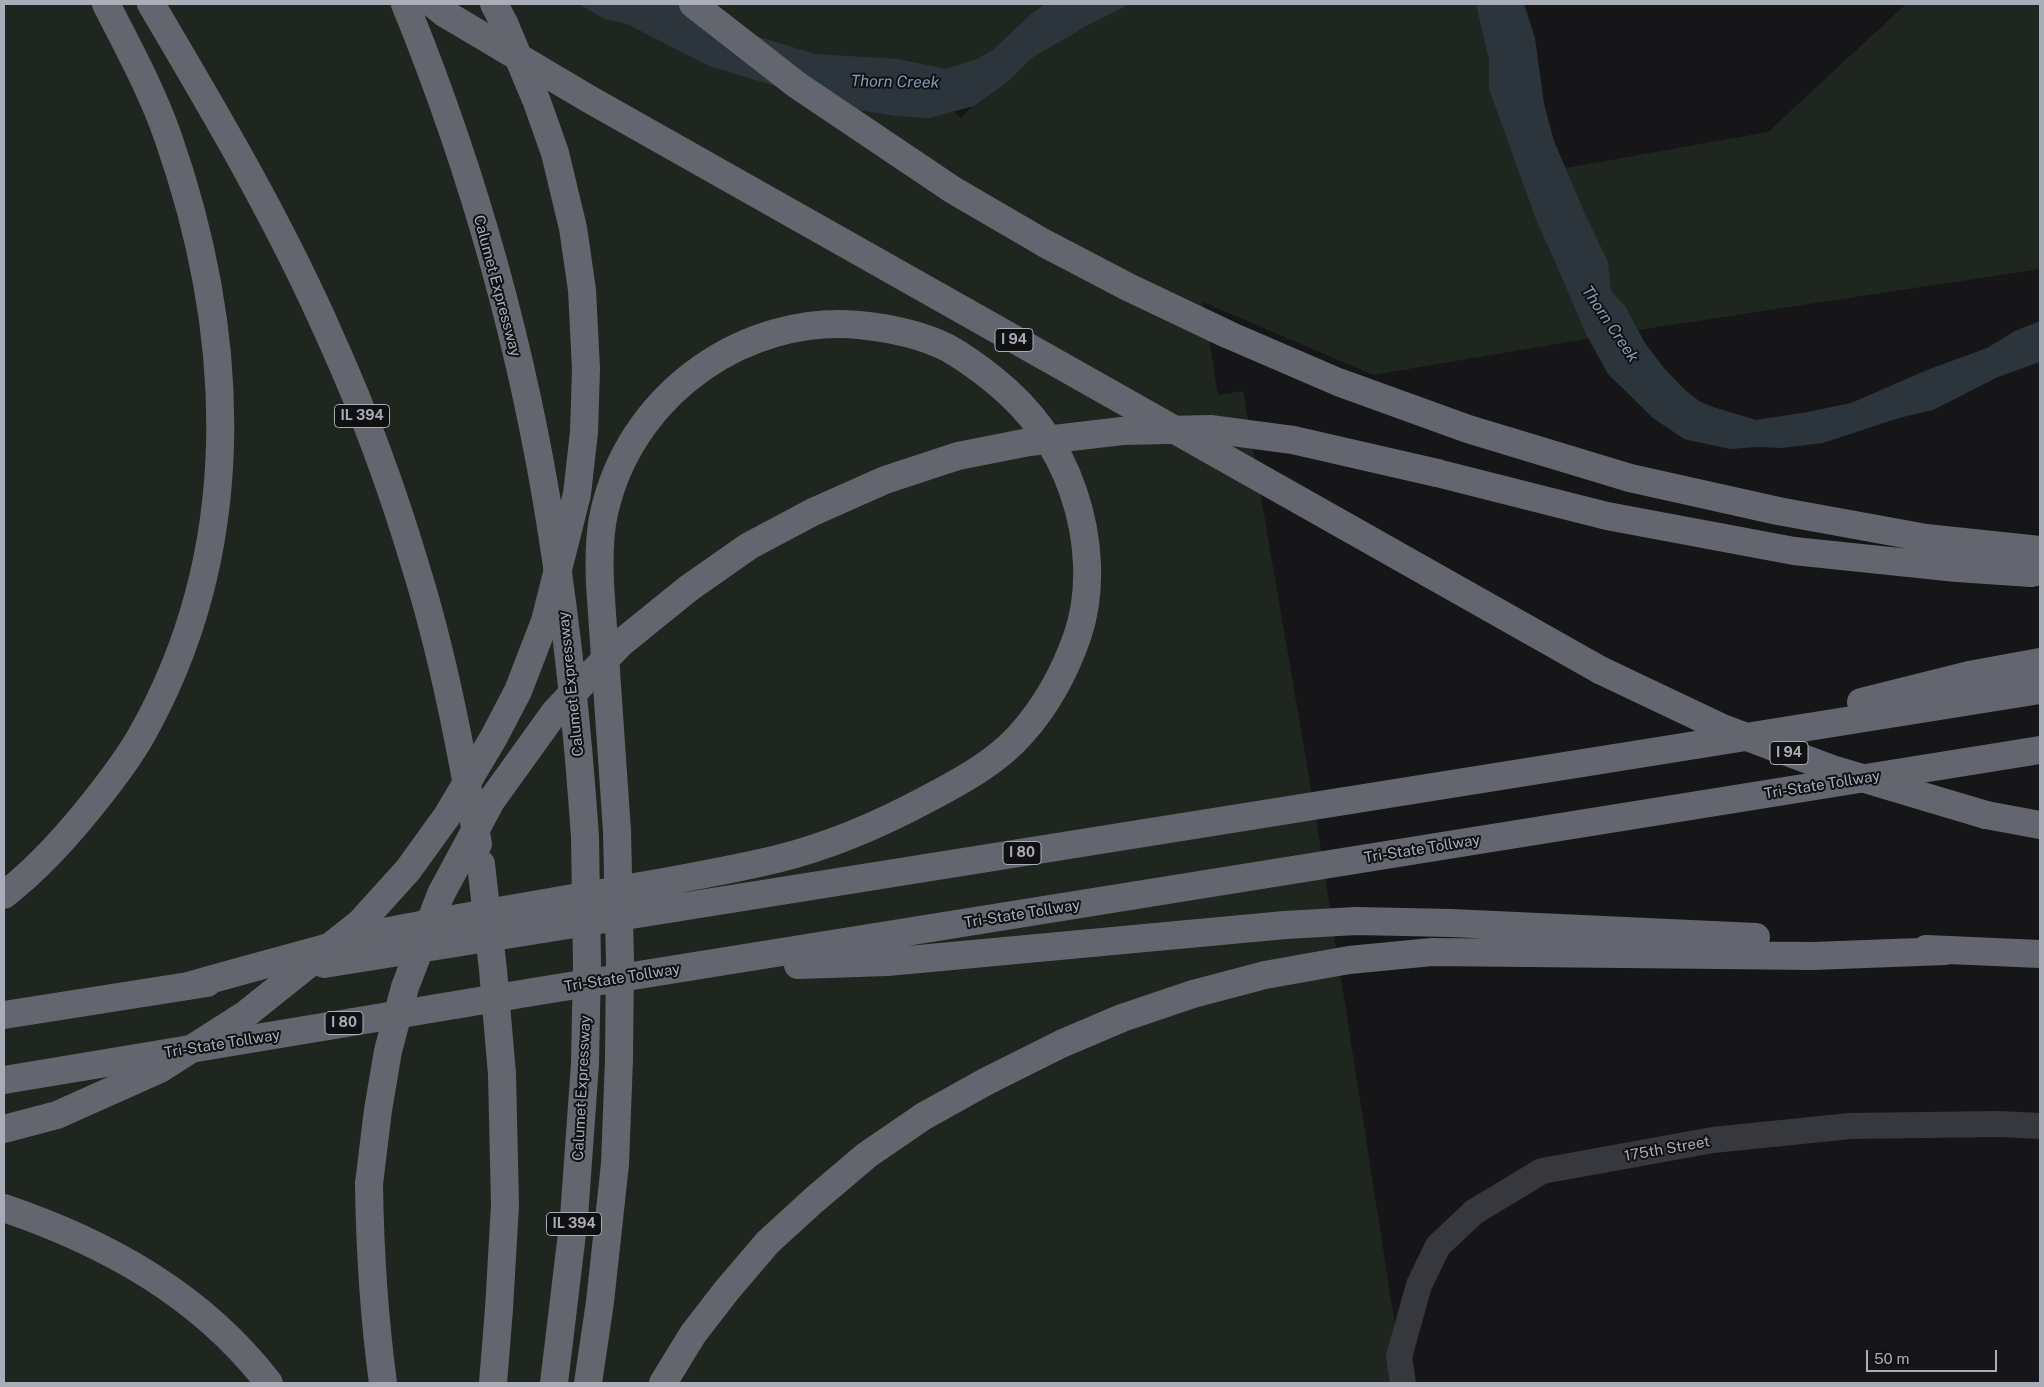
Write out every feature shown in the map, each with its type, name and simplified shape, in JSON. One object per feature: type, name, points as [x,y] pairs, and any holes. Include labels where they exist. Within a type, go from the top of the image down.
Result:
[{"type":"highway","points":[[4,895],[51,852],[85,814],[119,770],[141,737],[160,698],[190,625],[210,549],[216,508],[221,463],[220,391],[217,356],[200,245],[179,169],[165,128],[106,4]]},
{"type":"highway","name":"IL 394","points":[[151,4],[271,213],[333,341],[372,441],[416,568],[444,674],[481,864],[502,1074],[504,1205],[493,1383]]},
{"type":"highway","name":"Calumet Expressway","points":[[405,4],[449,121],[483,229],[532,422],[552,532],[574,700],[585,837],[587,963],[585,1064],[574,1217],[554,1383]]},
{"type":"highway","name":"I 94","points":[[433,4],[444,13],[615,114],[1600,670],[1720,727],[1835,770],[1986,814],[2040,825]]},
{"type":"highway","points":[[4,1129],[56,1115],[160,1069],[246,1014],[361,922],[408,870],[447,816],[494,737],[518,691],[545,621],[568,539],[577,494],[584,432],[586,369],[582,290],[573,228],[557,162],[537,102],[504,23],[494,4]]},
{"type":"highway","points":[[693,4],[797,85],[953,190],[1044,243],[1128,287],[1229,335],[1338,382],[1468,429],[1630,478],[1778,511],[1926,538],[2040,550]]},
{"type":"highway","points":[[188,986],[386,931],[685,878],[779,858],[828,843],[905,811],[953,786],[993,759],[1021,735],[1048,698],[1078,634],[1087,580],[1084,528],[1068,477],[1057,454],[1039,426],[1002,386],[975,365],[946,347],[916,335],[883,327],[843,324],[814,325],[786,329],[760,337],[732,349],[705,365],[681,383],[661,402],[643,425],[628,449],[607,499],[601,526],[599,551],[617,831],[620,961],[619,1059],[614,1164],[600,1302],[588,1383]]},
{"type":"highway","points":[[383,1383],[375,1324],[370,1259],[370,1184],[388,1051],[405,987],[441,894],[491,801],[554,712],[621,643],[689,588],[749,546],[813,512],[885,480],[958,456],[1029,442],[1122,431],[1210,429],[1275,437],[1373,457],[1607,516],[1794,551],[1957,568],[2040,572]]},
{"type":"highway","points":[[1689,746],[1969,675],[2040,662]]},
{"type":"highway","name":"I 80","points":[[4,1015],[2040,690]]},
{"type":"highway","name":"Tri-State Tollway","points":[[4,1080],[684,968],[2040,750]]},
{"type":"highway","points":[[684,968],[887,962],[1285,925],[1356,921],[1813,939],[1945,951],[2040,954]]},
{"type":"highway","points":[[663,1383],[693,1334],[768,1242],[867,1155],[924,1116],[986,1081],[1061,1044],[1122,1018],[1193,994],[1265,975],[1349,960],[1432,952],[1813,956],[1945,951]]},
{"type":"highway","points":[[4,1208],[39,1220],[83,1239],[166,1284],[203,1314],[233,1342],[269,1383]]},
{"type":"street","name":"175th Street","points":[[1403,1383],[1399,1357],[1419,1285],[1438,1246],[1474,1212],[1542,1171],[1713,1140],[1850,1126],[1999,1124],[2040,1126]]},
{"type":"shaded area","points":[[4,4],[1086,4],[949,78],[904,69],[961,118],[1030,46],[1103,4],[1479,4],[1598,337],[1373,375],[1203,302],[1218,395],[1243,391],[1317,824],[1404,1383],[4,1383]]},
{"type":"shaded area","points":[[1906,4],[2040,4],[2040,269],[1618,333],[1543,172],[1768,132]]},
{"type":"water","name":"Thorn Creek","points":[[579,4],[684,4],[750,34],[815,54],[898,59],[946,69],[977,59],[994,49],[1029,16],[1045,4],[1130,4],[1090,24],[1030,59],[1010,80],[974,106],[929,118],[896,116],[852,109],[709,66],[627,24],[604,19]]},
{"type":"water","name":"Thorn Creek","points":[[1476,4],[1524,4],[1535,38],[1544,104],[1554,141],[1608,262],[1611,291],[1625,306],[1645,343],[1663,367],[1685,390],[1699,401],[1756,420],[1851,403],[1927,370],[1987,348],[2015,331],[2040,321],[2040,362],[1998,377],[1933,410],[1899,418],[1823,443],[1781,448],[1730,449],[1684,439],[1653,418],[1608,374],[1586,334],[1537,222],[1489,89],[1489,60]]}]
